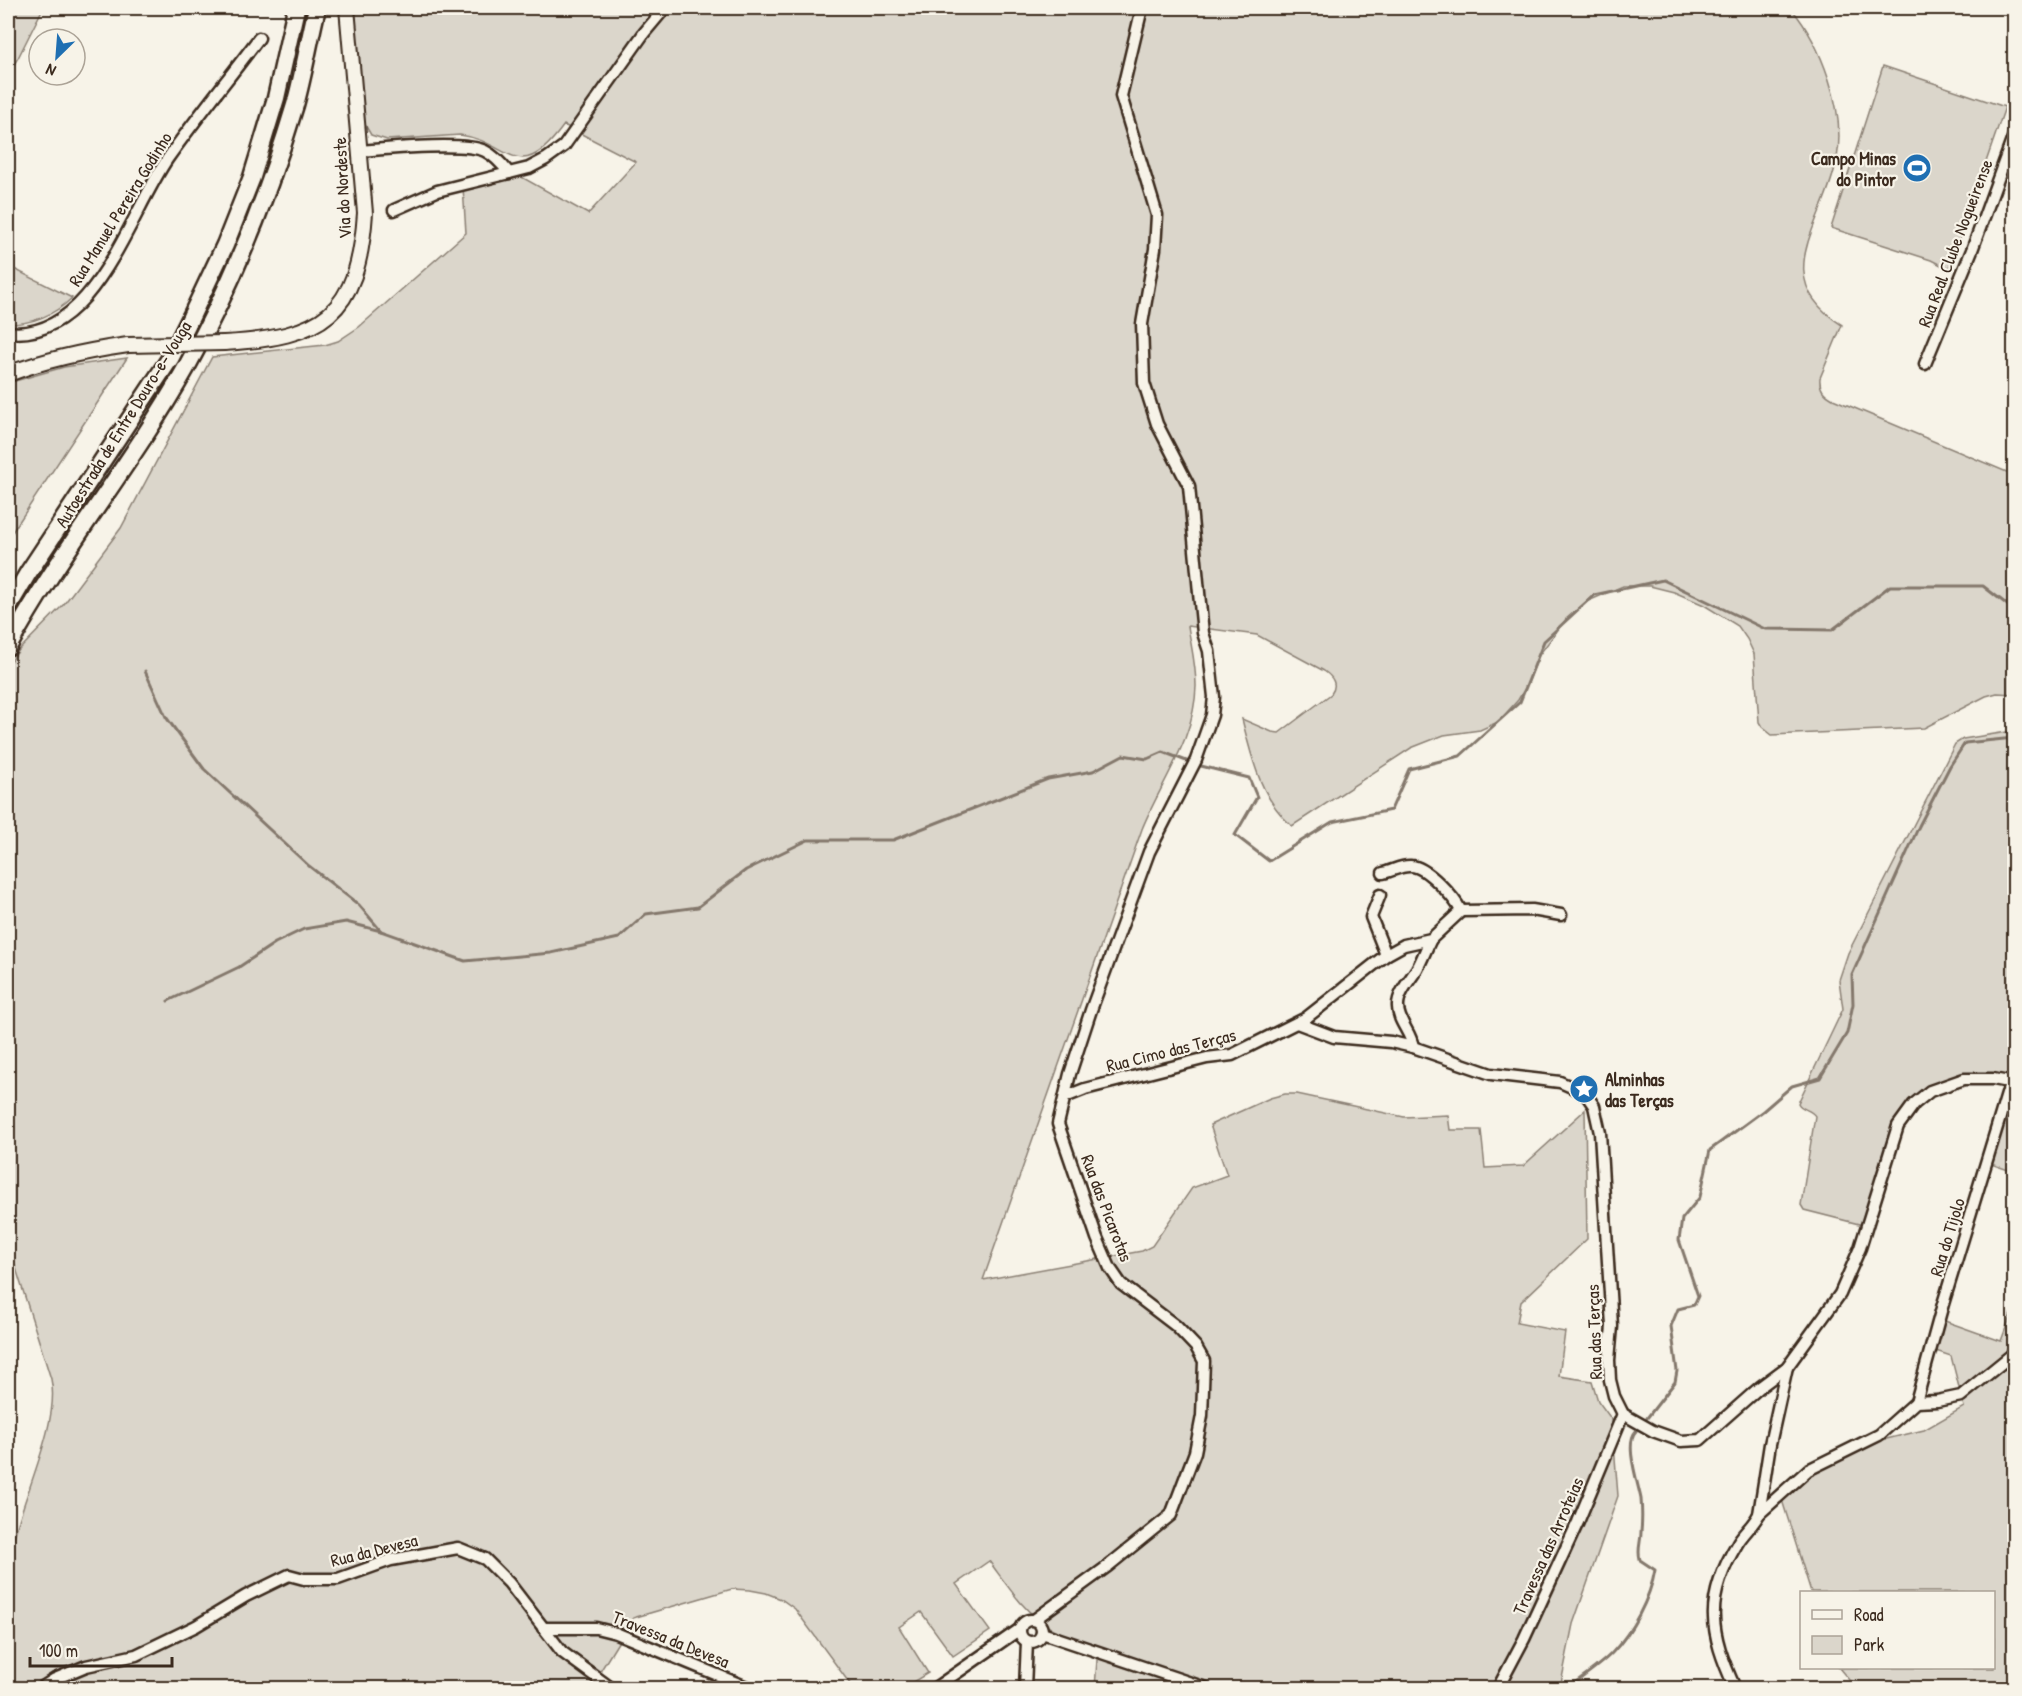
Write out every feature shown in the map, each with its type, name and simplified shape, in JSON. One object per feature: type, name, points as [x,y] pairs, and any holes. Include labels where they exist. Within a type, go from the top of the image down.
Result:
[{"type":"highway","name":"Autoestrada de Entre Douro-e-Vouga","points":[[8,607],[171,357],[191,317],[225,245],[252,177],[276,98],[296,8]]},
{"type":"highway","name":"Autoestrada de Entre Douro-e-Vouga","points":[[8,647],[72,542],[185,369],[213,315],[242,254],[271,179],[295,103],[316,8]]},
{"type":"main road","name":"Via do Nordeste","points":[[8,374],[45,360],[83,351],[128,345],[262,341],[309,328],[327,317],[344,298],[356,273],[363,247],[365,213],[347,8]]},
{"type":"street","points":[[394,210],[437,191],[529,168],[564,146],[644,33],[665,8]]},
{"type":"street","name":"Rua das Picarotas","points":[[1034,1620],[1108,1566],[1171,1515],[1195,1452],[1202,1416],[1204,1361],[1196,1347],[1176,1326],[1121,1284],[1110,1268],[1097,1238],[1058,1124],[1091,1010],[1149,852],[1196,760],[1212,715],[1213,685],[1209,651],[1203,633],[1189,486],[1157,424],[1144,383],[1142,324],[1155,249],[1157,215],[1121,96],[1142,8]]},
{"type":"street","name":"Rua Manuel Pereira Godinho","points":[[8,332],[20,334],[49,328],[84,299],[98,282],[150,185],[168,158],[259,38]]},
{"type":"street","name":"Rua Real Clube Nogueirense","points":[[1925,364],[1972,250],[2014,135]]},
{"type":"street","points":[[359,151],[471,147],[484,150],[497,159],[509,172]]},
{"type":"street","points":[[1383,873],[1414,865],[1443,887],[1461,911],[1532,910],[1561,915]]},
{"type":"street","points":[[1380,896],[1371,917],[1386,955]]},
{"type":"street","name":"Rua Cimo das Terças","points":[[1065,1097],[1085,1089],[1207,1058],[1232,1055],[1297,1023],[1386,955],[1404,945],[1431,939],[1461,911]]},
{"type":"street","points":[[1413,1047],[1412,1036],[1402,1022],[1398,1007],[1401,994],[1418,967],[1431,939]]},
{"type":"street","name":"Rua das Terças","points":[[1297,1023],[1334,1037],[1391,1042],[1413,1047],[1491,1074],[1560,1082],[1585,1093],[1594,1106],[1600,1133],[1612,1326],[1609,1360],[1614,1396],[1623,1414]]},
{"type":"street","points":[[1623,1414],[1653,1431],[1681,1441],[1700,1440],[1760,1387],[1787,1367],[1840,1294],[1860,1248],[1898,1126],[1914,1104],[1930,1092],[1964,1079],[2013,1082]]},
{"type":"street","name":"Rua do Tijolo","points":[[1916,1402],[1937,1324],[2013,1082]]},
{"type":"street","points":[[1759,1514],[1808,1470],[1879,1435],[1916,1402],[1961,1396],[2014,1353]]},
{"type":"street","points":[[1735,1689],[1714,1630],[1715,1588],[1727,1560],[1739,1540],[1755,1523],[1759,1514],[1770,1444],[1787,1367]]},
{"type":"street","name":"Travessa das Arroteias","points":[[1498,1689],[1524,1639],[1578,1522],[1623,1414]]},
{"type":"street","name":"Rua da Devesa","points":[[41,1689],[55,1679],[86,1666],[135,1655],[196,1626],[246,1596],[289,1575],[304,1579],[338,1579],[391,1560],[458,1548],[485,1559],[509,1583],[561,1652],[611,1689]]},
{"type":"street","points":[[935,1689],[1020,1629],[1024,1622],[1034,1620],[1040,1625],[1042,1632],[1036,1641],[1027,1642]]},
{"type":"street","name":"Travessa da Devesa","points":[[543,1628],[596,1628],[616,1633],[749,1689]]},
{"type":"street","points":[[1020,1629],[1022,1637],[1027,1642],[1025,1689]]},
{"type":"street","points":[[1042,1632],[1206,1689]]},
{"type":"green space","points":[[8,8],[43,8],[34,27],[27,27],[27,40],[8,74]]},
{"type":"green space","points":[[351,8],[1791,8],[1802,23],[1829,78],[1838,119],[1839,139],[1831,182],[1813,226],[1804,268],[1807,287],[1819,306],[1842,325],[1820,378],[1820,385],[1833,399],[2014,475],[2014,694],[1997,693],[1986,696],[1924,728],[1772,735],[1759,722],[1754,654],[1738,626],[1704,605],[1674,592],[1650,586],[1623,586],[1586,602],[1566,619],[1539,655],[1528,683],[1518,700],[1498,722],[1480,730],[1444,735],[1411,748],[1292,826],[1272,803],[1265,790],[1254,763],[1242,719],[1279,733],[1331,694],[1334,681],[1324,671],[1257,635],[1188,626],[1196,686],[1190,724],[1176,760],[1142,829],[983,1280],[1142,1251],[1152,1246],[1192,1188],[1227,1175],[1210,1125],[1270,1098],[1297,1094],[1404,1117],[1448,1115],[1450,1130],[1481,1130],[1485,1168],[1523,1166],[1585,1110],[1587,1239],[1521,1302],[1517,1323],[1565,1332],[1559,1376],[1592,1381],[1598,1401],[1612,1420],[1618,1496],[1573,1624],[1560,1688],[1095,1688],[1098,1646],[1060,1633],[1040,1621],[1016,1597],[989,1561],[956,1584],[990,1631],[953,1656],[921,1612],[899,1627],[928,1673],[903,1688],[853,1688],[795,1609],[781,1599],[766,1593],[732,1589],[633,1618],[590,1688],[8,1688],[7,1600],[12,1547],[45,1439],[53,1397],[51,1379],[8,1243],[8,665],[19,650],[64,604],[121,528],[212,357],[325,345],[338,341],[359,327],[466,233],[463,187],[518,175],[588,214],[636,162],[564,125],[548,144],[535,154],[524,158],[514,156],[477,139],[460,135],[387,140],[371,135],[364,123]]},
{"type":"green space","name":"Campo Minas do Pintor","points":[[1883,66],[2005,107],[1949,269],[1931,260],[1831,228]]},
{"type":"green space","points":[[8,265],[72,298],[58,309],[42,317],[8,324]]},
{"type":"green space","points":[[127,358],[8,539],[8,383],[64,367]]},
{"type":"green space","points":[[2014,731],[2014,1077],[1975,1073],[1948,1078],[1927,1088],[1909,1103],[1863,1225],[1804,1210],[1801,1205],[1815,1116],[1798,1103],[1843,1009],[1839,980],[1848,953],[1955,744],[1963,739]]},
{"type":"green space","points":[[2014,1091],[2014,1172],[1991,1164]]},
{"type":"green space","points":[[2014,1306],[2014,1688],[1860,1688],[1840,1669],[1995,1669],[1995,1591],[1811,1591],[1782,1500],[1823,1466],[1878,1441],[1924,1430],[1964,1407],[1951,1356],[1933,1350],[1942,1320],[2001,1341]]},
{"type":"waterway","points":[[1201,766],[1249,778],[1257,797],[1235,835],[1269,861],[1332,822],[1391,810],[1409,769],[1460,756],[1520,702],[1544,641],[1594,595],[1663,580],[1765,629],[1832,630],[1890,586],[1983,586],[2014,610]]},
{"type":"waterway","points":[[145,671],[166,717],[204,769],[309,866],[359,905],[381,931]]},
{"type":"waterway","points":[[1647,1418],[1675,1382],[1677,1371],[1671,1326],[1678,1309],[1694,1305],[1698,1296],[1679,1240],[1682,1219],[1700,1197],[1710,1150],[1763,1111],[1792,1086],[1820,1078],[1847,1033],[1853,1004],[1852,975],[1919,826],[1950,766],[1965,743],[2014,738]]},
{"type":"waterway","points":[[168,1001],[239,967],[275,943],[304,929],[346,922],[381,931],[465,961],[551,953],[619,938],[646,914],[698,907],[746,870],[808,840],[893,840],[1048,779],[1093,771],[1123,755],[1147,759],[1163,752],[1189,762]]},
{"type":"waterway","points":[[1568,1688],[1602,1662],[1619,1645],[1639,1614],[1653,1581],[1655,1570],[1640,1560],[1639,1556],[1642,1524],[1641,1499],[1631,1444],[1636,1431]]},
{"type":"place","name":"Campo Minas do Pintor","points":[[1917,168]]},
{"type":"place","name":"Alminhas das Terças","points":[[1584,1089]]}]
